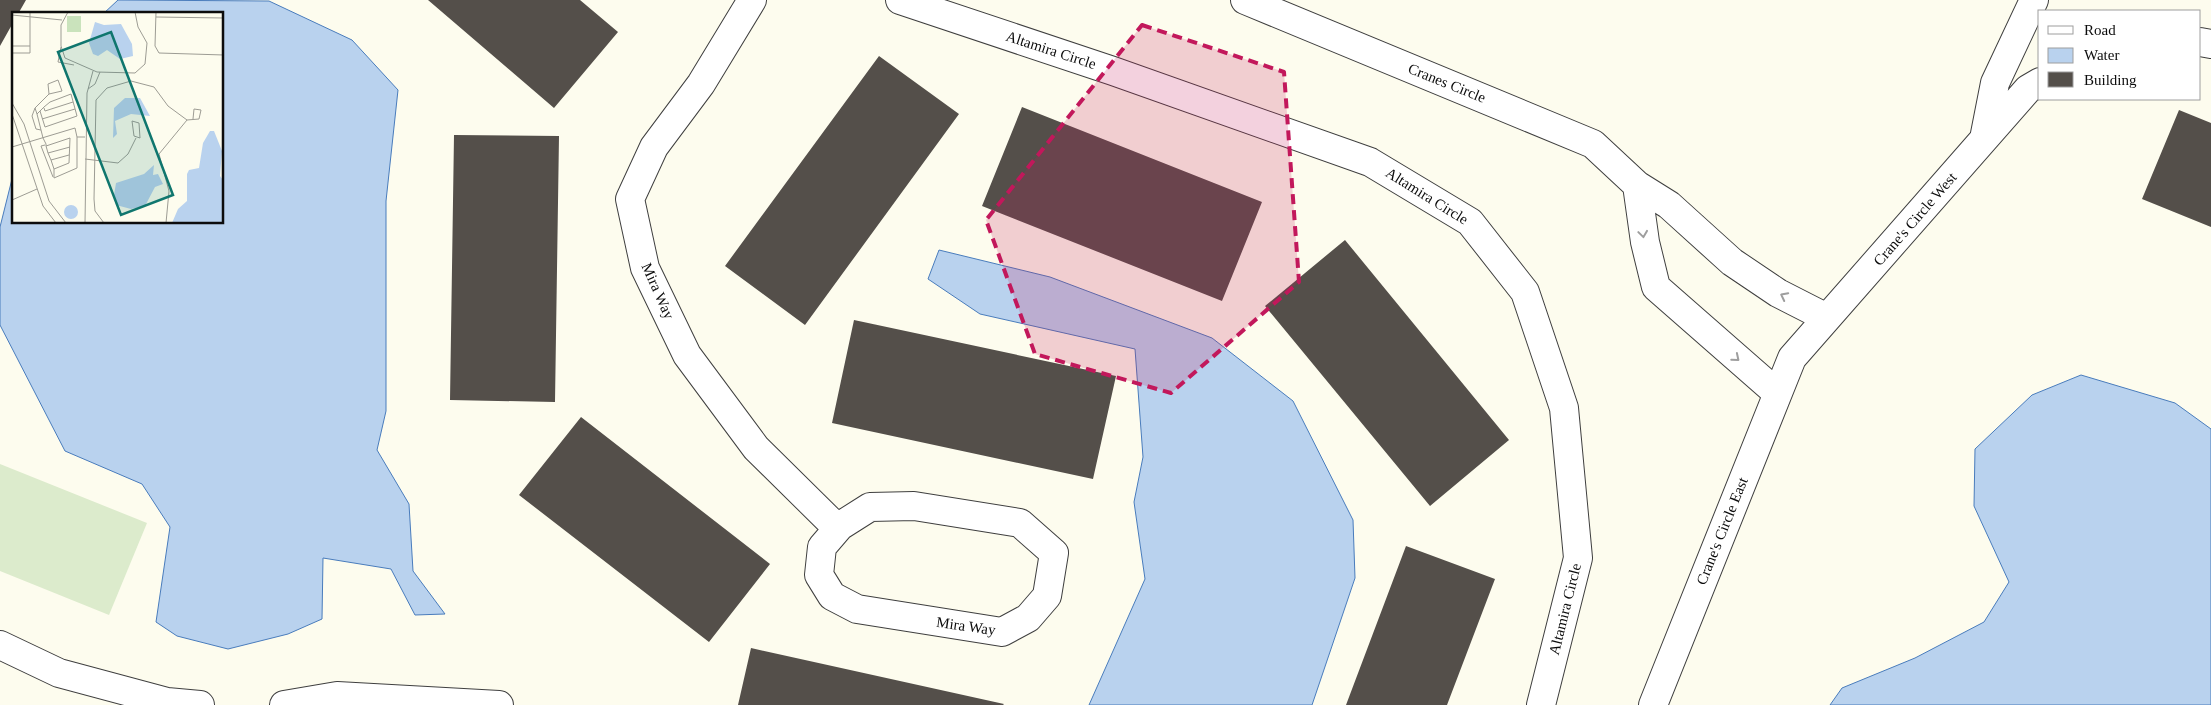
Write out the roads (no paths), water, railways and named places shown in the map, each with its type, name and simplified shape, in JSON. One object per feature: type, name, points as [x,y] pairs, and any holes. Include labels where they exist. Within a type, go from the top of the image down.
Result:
[{"type":"street","name":"Mira Way","points":[[752,0],[702,84],[654,147],[630,199],[645,268],[687,355],[756,448],[830,521],[840,526]]},
{"type":"street","name":"Altamira Circle","points":[[900,0],[1113,70],[1370,162],[1470,222],[1525,292],[1564,408],[1578,558],[1541,705]]},
{"type":"street","name":"Cranes Circle","points":[[1245,0],[1593,144],[1636,185],[1669,204],[1739,267],[1778,293],[1827,318]]},
{"type":"street","points":[[1984,140],[1995,83],[2034,0]]},
{"type":"street","name":"Crane's Circle West","points":[[1792,358],[2028,89],[2038,83]]},
{"type":"street","points":[[1636,185],[1644,242],[1656,287],[1777,393]]},
{"type":"street","name":"Crane's Circle East","points":[[1653,705],[1792,358]]},
{"type":"street","name":"Mira Way","points":[[914,506],[1020,522],[1054,553],[1047,596],[1028,618],[1002,632],[857,609],[832,596],[819,575],[822,546],[840,526],[870,507],[914,506]]},
{"type":"street","points":[[0,645],[59,673],[167,702],[200,705]]},
{"type":"street","points":[[284,705],[337,696],[500,705]]},
{"type":"water","points":[[118,0],[269,1],[352,40],[398,90],[386,201],[386,411],[377,450],[409,504],[413,571],[445,614],[415,615],[391,569],[323,558],[322,619],[288,634],[228,649],[177,636],[156,622],[170,527],[142,484],[65,451],[0,325],[0,227],[12,179],[12,224],[224,224],[224,12],[105,12]]},
{"type":"water","points":[[939,250],[1050,277],[1212,338],[1293,401],[1353,520],[1355,578],[1312,705],[1089,705],[1145,579],[1134,502],[1143,457],[1135,349],[980,314],[928,279]]},
{"type":"water","points":[[2081,375],[2175,403],[2211,429],[2211,705],[1830,705],[1842,688],[1915,658],[1984,622],[2009,582],[1974,506],[1975,449],[2032,395]]}]
